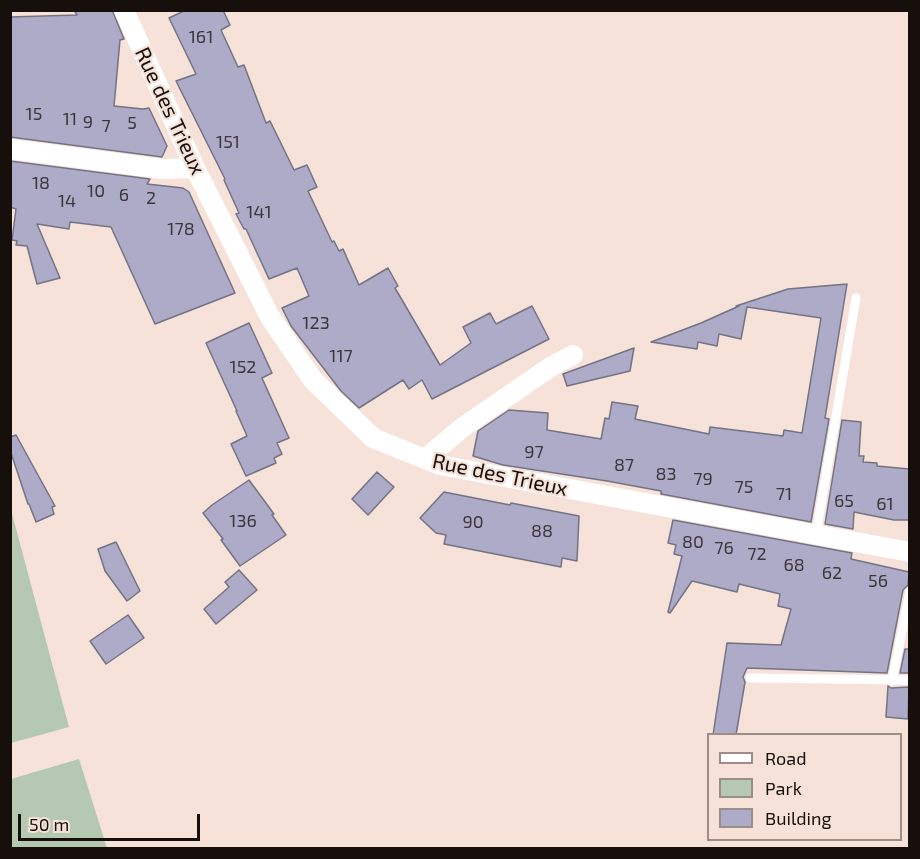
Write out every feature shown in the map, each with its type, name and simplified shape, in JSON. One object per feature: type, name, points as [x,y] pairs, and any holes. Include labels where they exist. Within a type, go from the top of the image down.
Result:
[{"type":"street","name":"Rue des Trieux","points":[[124,10],[195,168],[270,317],[313,380],[373,438],[440,465],[909,552]]},
{"type":"street","points":[[10,149],[163,169],[195,168]]},
{"type":"street","points":[[425,459],[464,427],[552,366],[573,355]]},
{"type":"lane","points":[[816,534],[856,298]]},
{"type":"lane","points":[[892,681],[909,591]]},
{"type":"lane","points":[[750,678],[909,680]]},
{"type":"green space","points":[[10,506],[69,727],[11,743],[10,743]]},
{"type":"green space","points":[[79,759],[107,848],[11,848],[11,779]]},
{"type":"building","points":[[74,10],[112,10],[124,39],[120,40],[114,106],[149,108],[167,146],[162,157],[10,137],[10,17],[77,15]]},
{"type":"building","points":[[186,10],[223,10],[230,25],[221,30],[238,67],[244,65],[266,123],[270,121],[294,170],[307,165],[317,187],[308,191],[332,242],[334,241],[339,251],[343,249],[359,285],[388,268],[398,286],[395,288],[440,365],[471,343],[463,327],[490,313],[496,324],[532,306],[549,339],[432,399],[422,380],[409,389],[403,380],[359,408],[341,391],[291,326],[282,308],[309,296],[297,268],[269,279],[246,229],[236,214],[239,213],[225,179],[176,81],[196,74],[169,18]]},
{"type":"building","points":[[10,161],[150,179],[147,184],[183,188],[189,192],[235,293],[155,324],[111,227],[70,222],[69,229],[37,224],[60,278],[37,284],[27,246],[16,245],[17,241],[12,240],[16,209],[10,207]]},
{"type":"building","points":[[847,284],[825,418],[829,419],[811,522],[661,494],[661,491],[607,481],[503,465],[473,456],[478,431],[509,410],[548,413],[547,430],[601,439],[605,418],[609,419],[612,402],[638,406],[635,419],[709,434],[710,427],[783,436],[784,430],[802,433],[821,318],[747,307],[741,339],[719,334],[717,346],[698,342],[697,349],[651,342],[739,306],[736,306],[788,289]]},
{"type":"building","points":[[249,323],[272,373],[262,378],[289,438],[277,443],[282,454],[274,458],[276,463],[246,476],[231,444],[247,436],[206,343]]},
{"type":"building","points":[[634,348],[630,371],[567,386],[563,374]]},
{"type":"building","points":[[842,420],[861,422],[859,456],[864,456],[863,462],[877,463],[877,466],[909,469],[909,520],[894,520],[854,512],[853,529],[825,524]]},
{"type":"building","points":[[16,435],[55,506],[52,507],[54,514],[36,522],[10,450],[10,437]]},
{"type":"building","points":[[377,472],[394,487],[368,515],[352,499]]},
{"type":"building","points":[[249,480],[286,535],[240,566],[203,513]]},
{"type":"building","points":[[444,492],[579,516],[577,561],[562,558],[561,567],[444,544],[446,535],[436,533],[420,518]]},
{"type":"building","points":[[673,520],[852,553],[851,559],[909,572],[908,585],[903,590],[887,673],[747,668],[743,677],[745,682],[736,733],[713,733],[727,643],[781,645],[791,609],[778,606],[780,594],[739,584],[737,592],[692,581],[670,613],[668,612],[682,556],[674,554],[676,545],[668,543]]},
{"type":"building","points":[[116,542],[140,591],[127,601],[105,571],[98,549]]},
{"type":"building","points":[[239,570],[257,590],[216,624],[204,609],[229,587],[225,582]]},
{"type":"building","points":[[128,615],[144,638],[106,664],[90,641]]},
{"type":"building","points":[[905,649],[909,649],[909,673],[900,673]]},
{"type":"building","points":[[888,686],[891,688],[909,687],[908,719],[886,717]]}]
